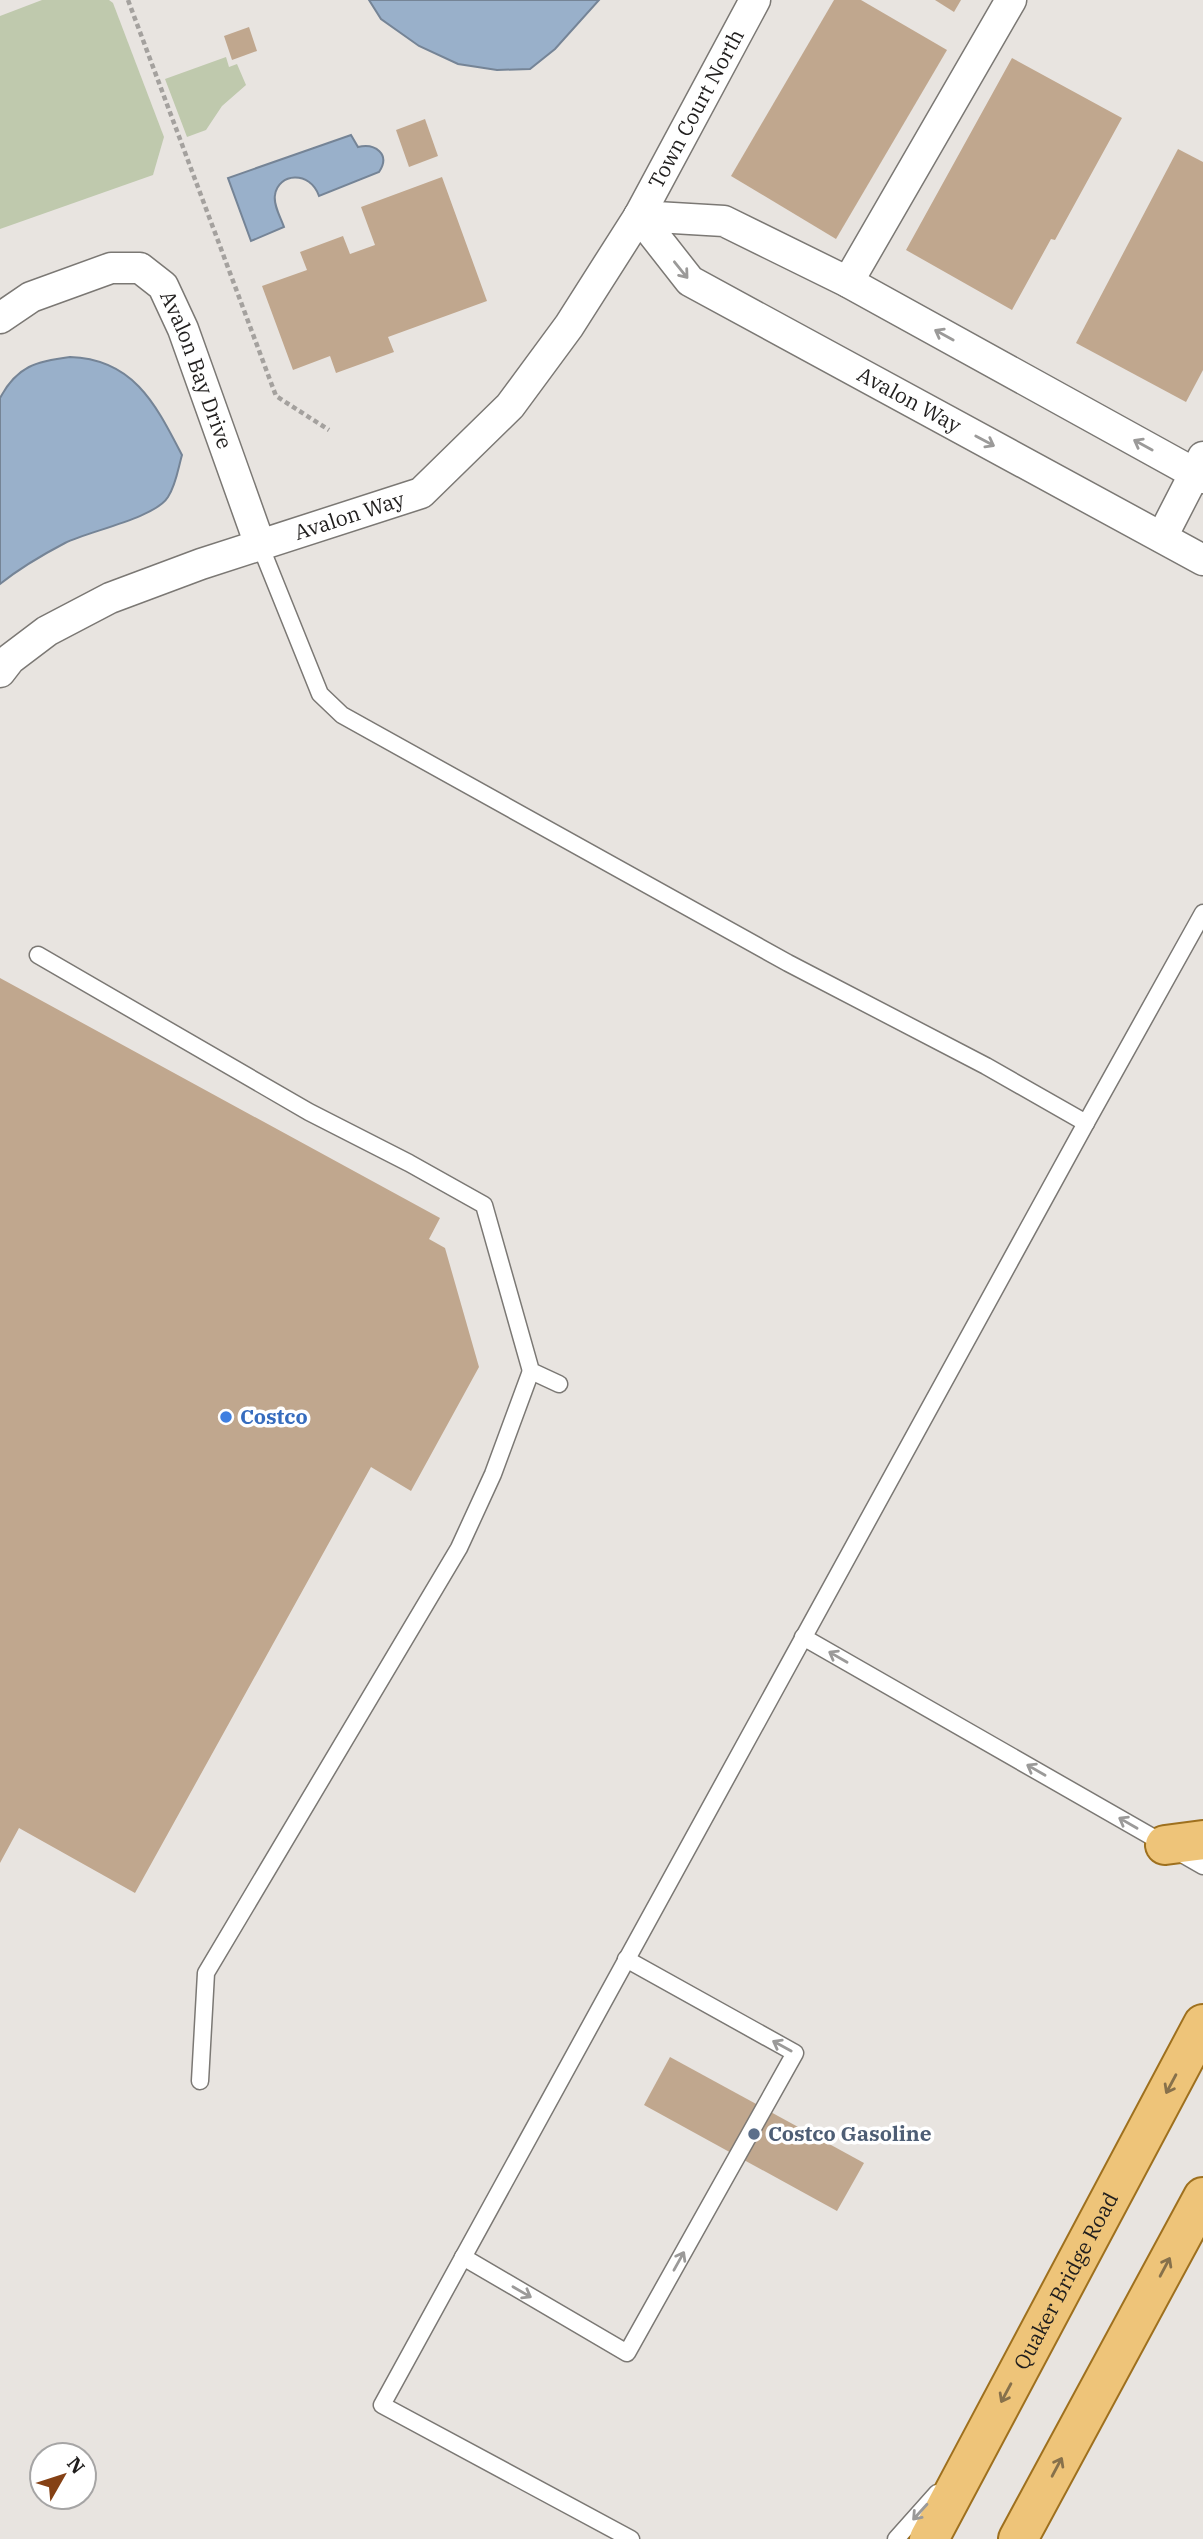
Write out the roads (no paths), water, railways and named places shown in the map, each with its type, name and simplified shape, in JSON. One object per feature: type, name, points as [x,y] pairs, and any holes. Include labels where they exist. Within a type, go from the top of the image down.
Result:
[{"type":"main road","points":[[1165,1844],[1203,1840]]},
{"type":"main road","name":"Quaker Bridge Road","points":[[929,2539],[1203,2024]]},
{"type":"main road","points":[[1018,2539],[1203,2197]]},
{"type":"street","name":"Town Court North","points":[[639,216],[755,0]]},
{"type":"street","points":[[848,282],[1011,0]]},
{"type":"street","points":[[639,216],[724,221],[848,282],[1200,469],[1162,537]]},
{"type":"street","name":"Avalon Way","points":[[0,672],[10,660],[47,631],[110,597],[421,493],[510,406],[569,326],[639,216],[690,281],[1203,560]]},
{"type":"street","name":"Avalon Bay Drive","points":[[1,317],[31,297],[111,268],[140,268],[163,286],[183,329],[260,545]]},
{"type":"lane","points":[[260,545],[320,694],[342,715],[788,962],[974,1060],[1086,1123]]},
{"type":"lane","points":[[631,2539],[382,2405],[1203,913]]},
{"type":"lane","points":[[38,955],[309,1112],[484,1205],[531,1371],[493,1474],[459,1548],[206,1973],[200,2081]]},
{"type":"lane","points":[[531,1371],[559,1384]]},
{"type":"lane","points":[[803,1637],[1203,1866]]},
{"type":"lane","points":[[463,2258],[627,2353],[795,2053],[626,1959]]},
{"type":"lane","points":[[896,2539],[976,2449]]},
{"type":"water","points":[[369,0],[599,0],[555,49],[530,69],[497,70],[458,64],[419,46],[381,19]]},
{"type":"water","points":[[351,135],[358,147],[370,147],[379,151],[383,160],[379,172],[319,196],[315,188],[302,178],[282,182],[277,188],[275,199],[284,227],[251,241],[228,178]]},
{"type":"water","points":[[70,357],[111,366],[140,388],[163,419],[182,455],[175,482],[161,505],[136,518],[65,543],[0,584],[0,398],[13,379],[29,367]]},
{"type":"place","name":"Costco","points":[[226,1417]]},
{"type":"place","name":"Costco Gasoline","points":[[754,2134]]}]
